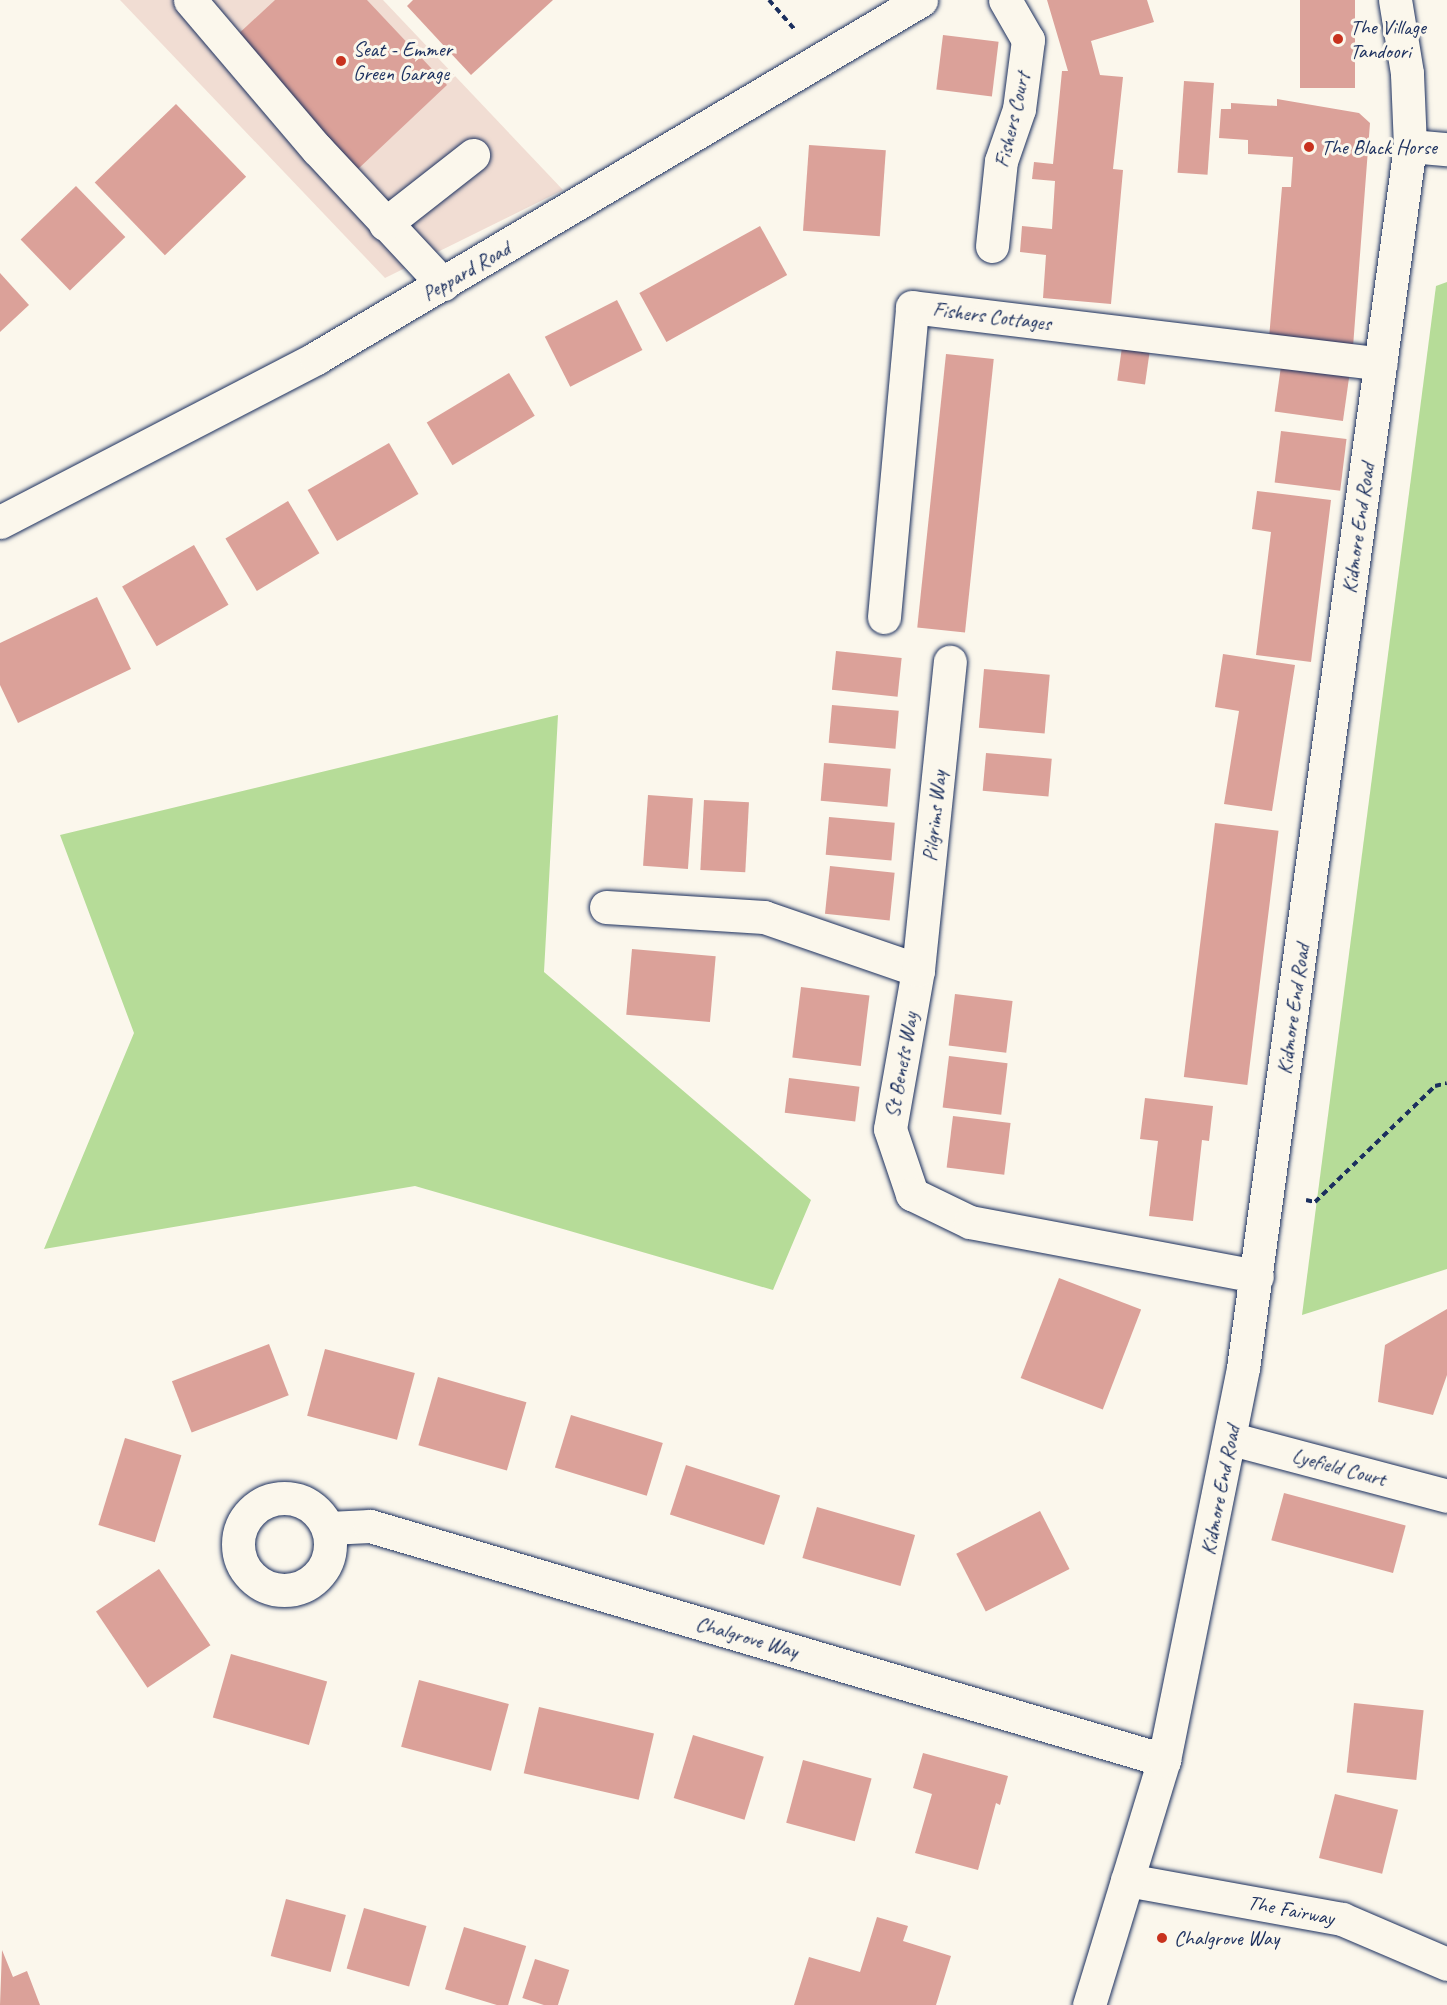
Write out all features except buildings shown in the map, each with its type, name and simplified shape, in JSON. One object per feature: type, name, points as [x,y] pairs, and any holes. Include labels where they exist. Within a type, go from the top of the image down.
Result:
[{"type":"street","points":[[190,0],[385,224],[443,284]]},
{"type":"street","name":"Peppard Road","points":[[0,522],[316,358],[921,0]]},
{"type":"street","name":"Fishers Court","points":[[992,246],[1001,161],[1019,109],[1028,40],[1005,0]]},
{"type":"street","name":"Kidmore End Road","points":[[1089,2005],[1164,1760],[1232,1439],[1257,1276],[1410,146],[1407,73],[1395,0]]},
{"type":"street","points":[[1410,146],[1447,149]]},
{"type":"street","points":[[385,224],[473,155]]},
{"type":"street","name":"Fishers Cottages","points":[[884,617],[912,307],[1381,364]]},
{"type":"street","name":"Pilgrims Way","points":[[918,970],[950,662]]},
{"type":"street","points":[[606,907],[764,918],[918,970]]},
{"type":"street","name":"St Benets Way","points":[[918,970],[890,1129],[912,1194],[970,1222],[1257,1276]]},
{"type":"street","name":"Lyefield Court","points":[[1232,1439],[1447,1496]]},
{"type":"street","name":"Chalgrove Way","points":[[328,1528],[370,1526],[1164,1760]]},
{"type":"street","name":"The Fairway","points":[[1127,1880],[1342,1919],[1447,1964]]},
{"type":"path","points":[[1268,1191],[1315,1202],[1435,1086],[1447,1083]]},
{"type":"shaded area","points":[[120,0],[383,0],[563,190],[385,278]]},
{"type":"green space","points":[[1447,282],[1447,1269],[1302,1315],[1436,286]]},
{"type":"green space","points":[[558,715],[544,972],[811,1200],[773,1290],[415,1186],[44,1249],[134,1033],[60,835]]},
{"type":"place","name":"The Village Tandoori","points":[[1338,39]]},
{"type":"place","name":"Seat - Emmer Green Garage","points":[[341,61]]},
{"type":"place","name":"The Black Horse","points":[[1309,147]]},
{"type":"place","name":"Chalgrove Way","points":[[1162,1938]]}]
